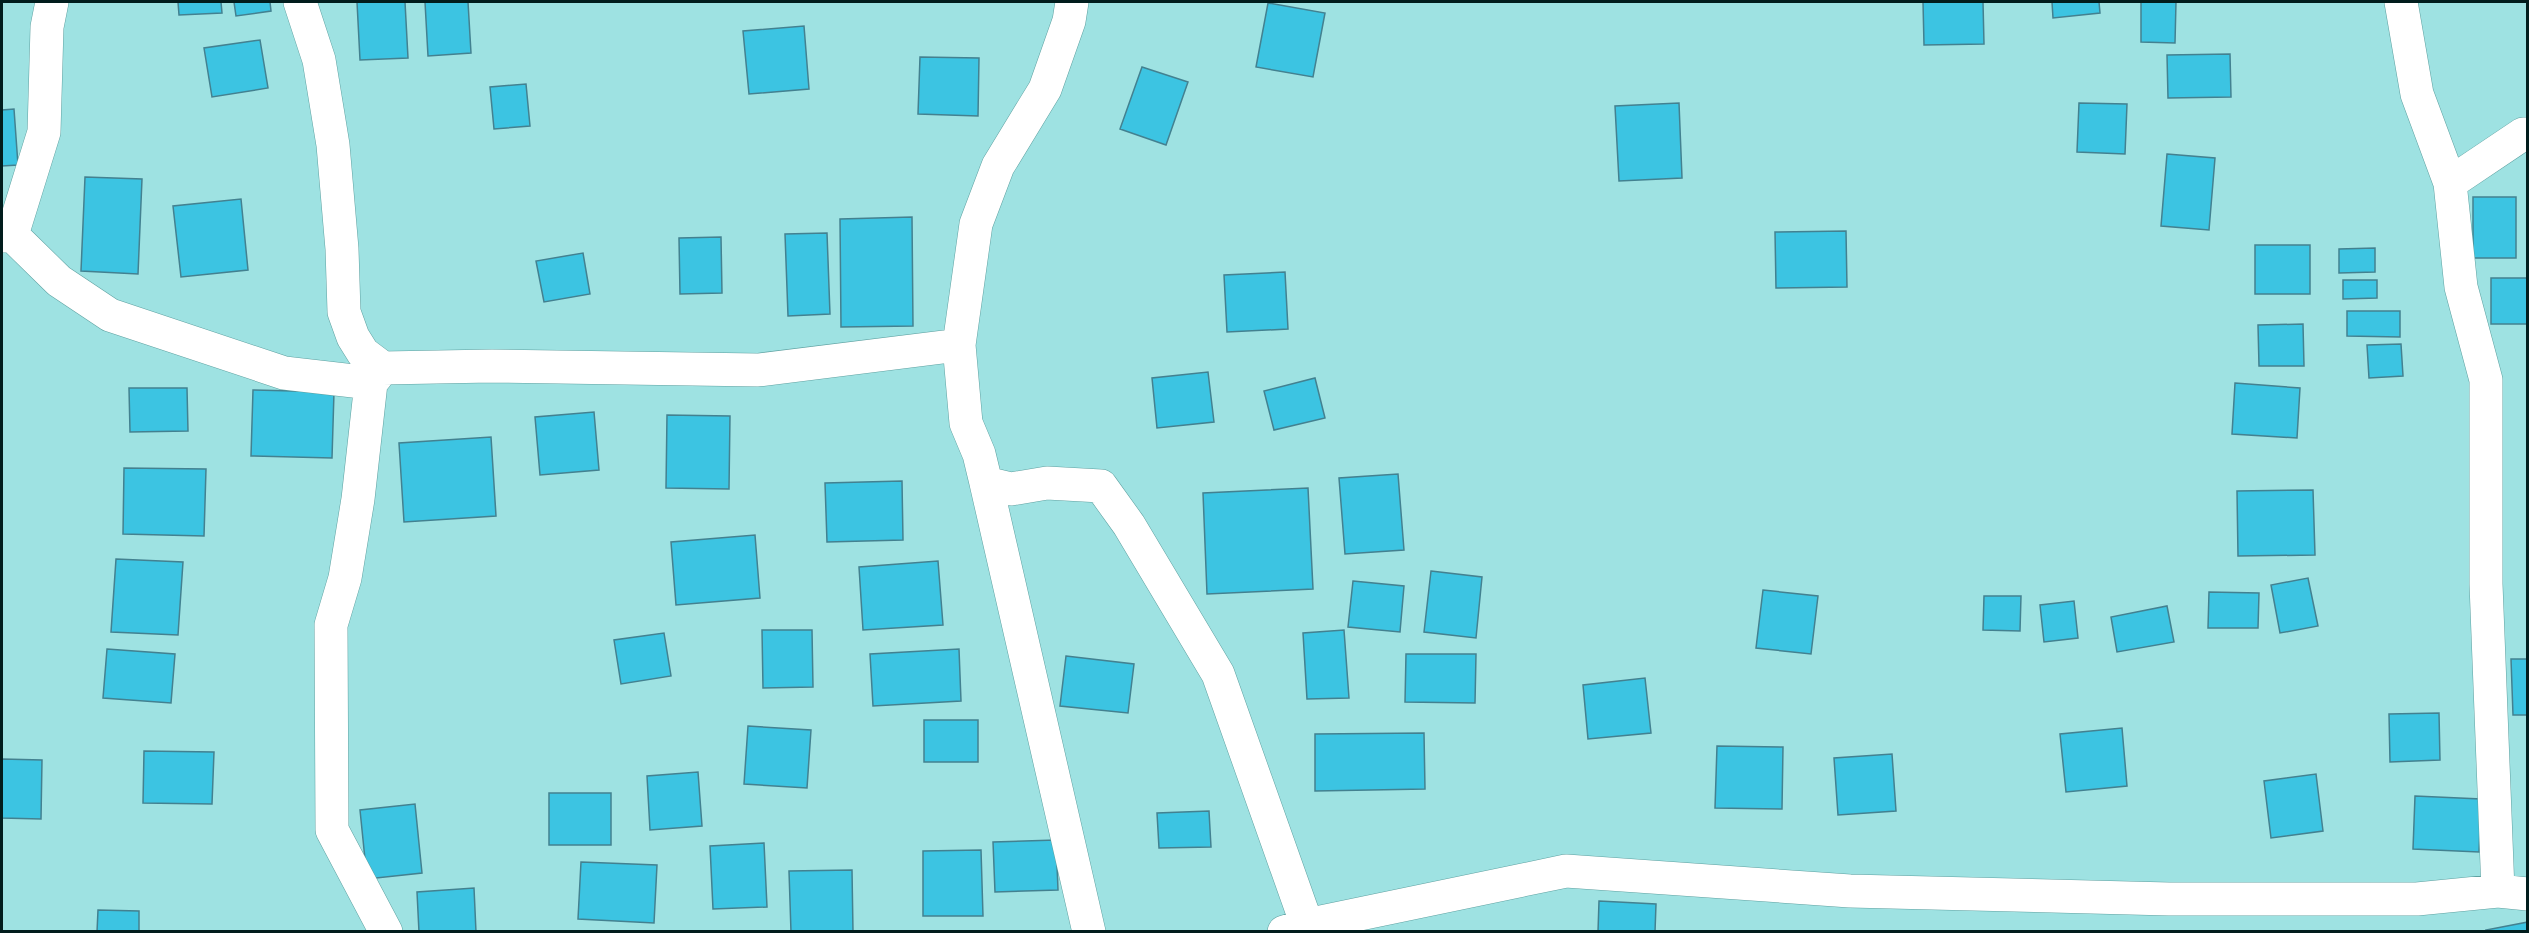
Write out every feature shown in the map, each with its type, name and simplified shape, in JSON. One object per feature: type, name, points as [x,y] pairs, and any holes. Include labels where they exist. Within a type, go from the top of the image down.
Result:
[{"type":"street","points":[[52,2],[47,27],[45,132],[7,236],[59,281],[110,315],[284,373],[377,375],[492,366],[758,370],[959,345]]},
{"type":"street","points":[[300,2],[319,60],[333,145],[342,249],[344,312],[353,338],[377,375],[345,578],[331,625],[332,830],[386,932]]},
{"type":"street","points":[[1072,2],[1069,21],[1045,89],[998,166],[976,224],[959,345],[966,423],[979,454],[1089,932]]},
{"type":"street","points":[[986,483],[1011,489],[1047,483],[1101,486],[1129,525],[1218,674],[1296,928],[1566,871],[1850,891],[2169,899],[2417,899],[2513,892],[2486,584],[2486,380],[2462,286],[2450,183],[2417,94],[2401,2]]},
{"type":"street","points":[[2450,183],[2523,135],[2528,134]]},
{"type":"building","points":[[178,2],[221,2],[222,13],[179,15]]},
{"type":"building","points":[[234,2],[270,2],[271,11],[236,16]]},
{"type":"building","points":[[357,2],[405,2],[408,58],[360,60]]},
{"type":"building","points":[[425,2],[468,2],[471,53],[428,56]]},
{"type":"building","points":[[1923,2],[1983,2],[1984,44],[1924,45]]},
{"type":"building","points":[[2052,2],[2099,2],[2100,13],[2053,18]]},
{"type":"building","points":[[2141,2],[2176,2],[2175,43],[2141,42]]},
{"type":"building","points":[[1268,3],[1325,13],[1313,77],[1256,67]]},
{"type":"building","points":[[804,26],[809,89],[749,94],[743,31]]},
{"type":"building","points":[[260,40],[268,88],[212,97],[204,48]]},
{"type":"building","points":[[2230,54],[2231,97],[2168,98],[2167,55]]},
{"type":"building","points":[[920,57],[979,58],[978,116],[918,114]]},
{"type":"building","points":[[1142,67],[1188,82],[1166,145],[1120,129]]},
{"type":"building","points":[[526,84],[530,126],[494,129],[490,87]]},
{"type":"building","points":[[1679,103],[1682,178],[1619,181],[1615,106]]},
{"type":"building","points":[[2079,103],[2127,104],[2125,154],[2077,152]]},
{"type":"building","points":[[14,109],[18,165],[2,166],[2,110]]},
{"type":"building","points":[[2167,154],[2215,158],[2209,230],[2161,226]]},
{"type":"building","points":[[85,177],[142,179],[138,274],[81,271]]},
{"type":"building","points":[[2473,197],[2516,197],[2516,258],[2473,258]]},
{"type":"building","points":[[241,199],[248,270],[181,277],[173,206]]},
{"type":"building","points":[[912,217],[913,326],[841,327],[840,219]]},
{"type":"building","points":[[1846,231],[1847,287],[1776,288],[1775,232]]},
{"type":"building","points":[[827,233],[830,314],[788,316],[785,234]]},
{"type":"building","points":[[721,237],[722,293],[680,294],[679,238]]},
{"type":"building","points":[[2255,245],[2310,245],[2310,294],[2255,294]]},
{"type":"building","points":[[2375,248],[2375,272],[2339,273],[2339,249]]},
{"type":"building","points":[[583,253],[590,294],[544,302],[536,261]]},
{"type":"building","points":[[1285,272],[1288,329],[1227,332],[1224,275]]},
{"type":"building","points":[[2491,278],[2528,278],[2528,324],[2491,324]]},
{"type":"building","points":[[2343,280],[2377,280],[2377,298],[2343,299]]},
{"type":"building","points":[[2347,311],[2400,311],[2400,337],[2347,336]]},
{"type":"building","points":[[2303,324],[2304,366],[2259,366],[2258,325]]},
{"type":"building","points":[[2401,344],[2403,376],[2369,378],[2367,345]]},
{"type":"building","points":[[1208,372],[1214,422],[1157,428],[1152,378]]},
{"type":"building","points":[[1315,378],[1325,418],[1274,430],[1264,391]]},
{"type":"building","points":[[2235,383],[2300,388],[2297,438],[2232,434]]},
{"type":"building","points":[[129,388],[187,388],[188,431],[130,432]]},
{"type":"building","points":[[253,390],[334,392],[332,458],[251,456]]},
{"type":"building","points":[[594,412],[599,470],[540,475],[535,417]]},
{"type":"building","points":[[667,415],[730,416],[729,489],[666,488]]},
{"type":"building","points":[[491,437],[496,516],[404,522],[399,443]]},
{"type":"building","points":[[124,468],[206,469],[204,536],[123,534]]},
{"type":"building","points":[[1398,474],[1404,550],[1345,554],[1339,478]]},
{"type":"building","points":[[902,481],[903,540],[827,542],[825,483]]},
{"type":"building","points":[[1308,488],[1313,589],[1207,594],[1203,493]]},
{"type":"building","points":[[2313,490],[2315,555],[2238,556],[2237,491]]},
{"type":"building","points":[[755,535],[760,598],[676,605],[671,542]]},
{"type":"building","points":[[116,559],[183,562],[178,635],[111,632]]},
{"type":"building","points":[[938,561],[943,625],[863,630],[859,567]]},
{"type":"building","points":[[1431,571],[1482,577],[1476,638],[1424,632]]},
{"type":"building","points":[[2308,578],[2318,626],[2280,633],[2271,585]]},
{"type":"building","points":[[1353,581],[1404,586],[1400,632],[1348,627]]},
{"type":"building","points":[[1763,590],[1818,596],[1811,654],[1756,648]]},
{"type":"building","points":[[2209,592],[2259,593],[2258,628],[2208,628]]},
{"type":"building","points":[[1984,596],[2021,596],[2020,631],[1983,630]]},
{"type":"building","points":[[2074,601],[2078,638],[2044,642],[2040,605]]},
{"type":"building","points":[[2167,606],[2174,642],[2117,652],[2111,617]]},
{"type":"building","points":[[762,630],[812,630],[813,687],[763,688]]},
{"type":"building","points":[[1344,630],[1349,698],[1307,699],[1303,633]]},
{"type":"building","points":[[664,633],[671,676],[621,684],[614,640]]},
{"type":"building","points":[[107,649],[175,654],[171,703],[103,698]]},
{"type":"building","points":[[959,649],[961,701],[873,706],[870,654]]},
{"type":"building","points":[[1406,654],[1476,654],[1475,703],[1405,702]]},
{"type":"building","points":[[1066,656],[1134,664],[1128,713],[1060,706]]},
{"type":"building","points":[[2511,659],[2528,659],[2528,715],[2513,715]]},
{"type":"building","points":[[1645,678],[1651,733],[1588,739],[1583,685]]},
{"type":"building","points":[[2439,713],[2440,760],[2390,762],[2389,714]]},
{"type":"building","points":[[924,720],[978,720],[978,762],[924,762]]},
{"type":"building","points":[[748,726],[811,730],[807,788],[744,784]]},
{"type":"building","points":[[2122,728],[2127,786],[2066,792],[2060,734]]},
{"type":"building","points":[[1424,733],[1425,789],[1315,791],[1315,734]]},
{"type":"building","points":[[1717,746],[1783,747],[1782,809],[1715,808]]},
{"type":"building","points":[[144,751],[214,752],[212,804],[143,803]]},
{"type":"building","points":[[1892,754],[1896,811],[1838,815],[1834,758]]},
{"type":"building","points":[[2,759],[42,760],[41,819],[2,818]]},
{"type":"building","points":[[698,772],[702,826],[650,830],[647,776]]},
{"type":"building","points":[[2316,774],[2323,831],[2271,838],[2264,781]]},
{"type":"building","points":[[549,793],[611,793],[611,845],[549,845]]},
{"type":"building","points":[[2415,796],[2481,799],[2479,852],[2413,849]]},
{"type":"building","points":[[415,804],[422,873],[367,879],[360,810]]},
{"type":"building","points":[[1209,811],[1211,847],[1159,848],[1157,813]]},
{"type":"building","points":[[1056,840],[1058,890],[995,892],[993,842]]},
{"type":"building","points":[[764,843],[767,907],[713,909],[710,846]]},
{"type":"building","points":[[981,850],[983,916],[923,916],[923,851]]},
{"type":"building","points":[[581,862],[657,865],[654,923],[578,919]]},
{"type":"building","points":[[852,870],[853,932],[791,932],[789,871]]},
{"type":"building","points":[[474,888],[476,932],[419,932],[417,892]]},
{"type":"building","points":[[1599,901],[1656,904],[1655,932],[1598,932]]},
{"type":"building","points":[[98,910],[139,911],[139,932],[97,932]]},
{"type":"building","points":[[2528,922],[2528,932],[2487,932],[2486,930]]}]
